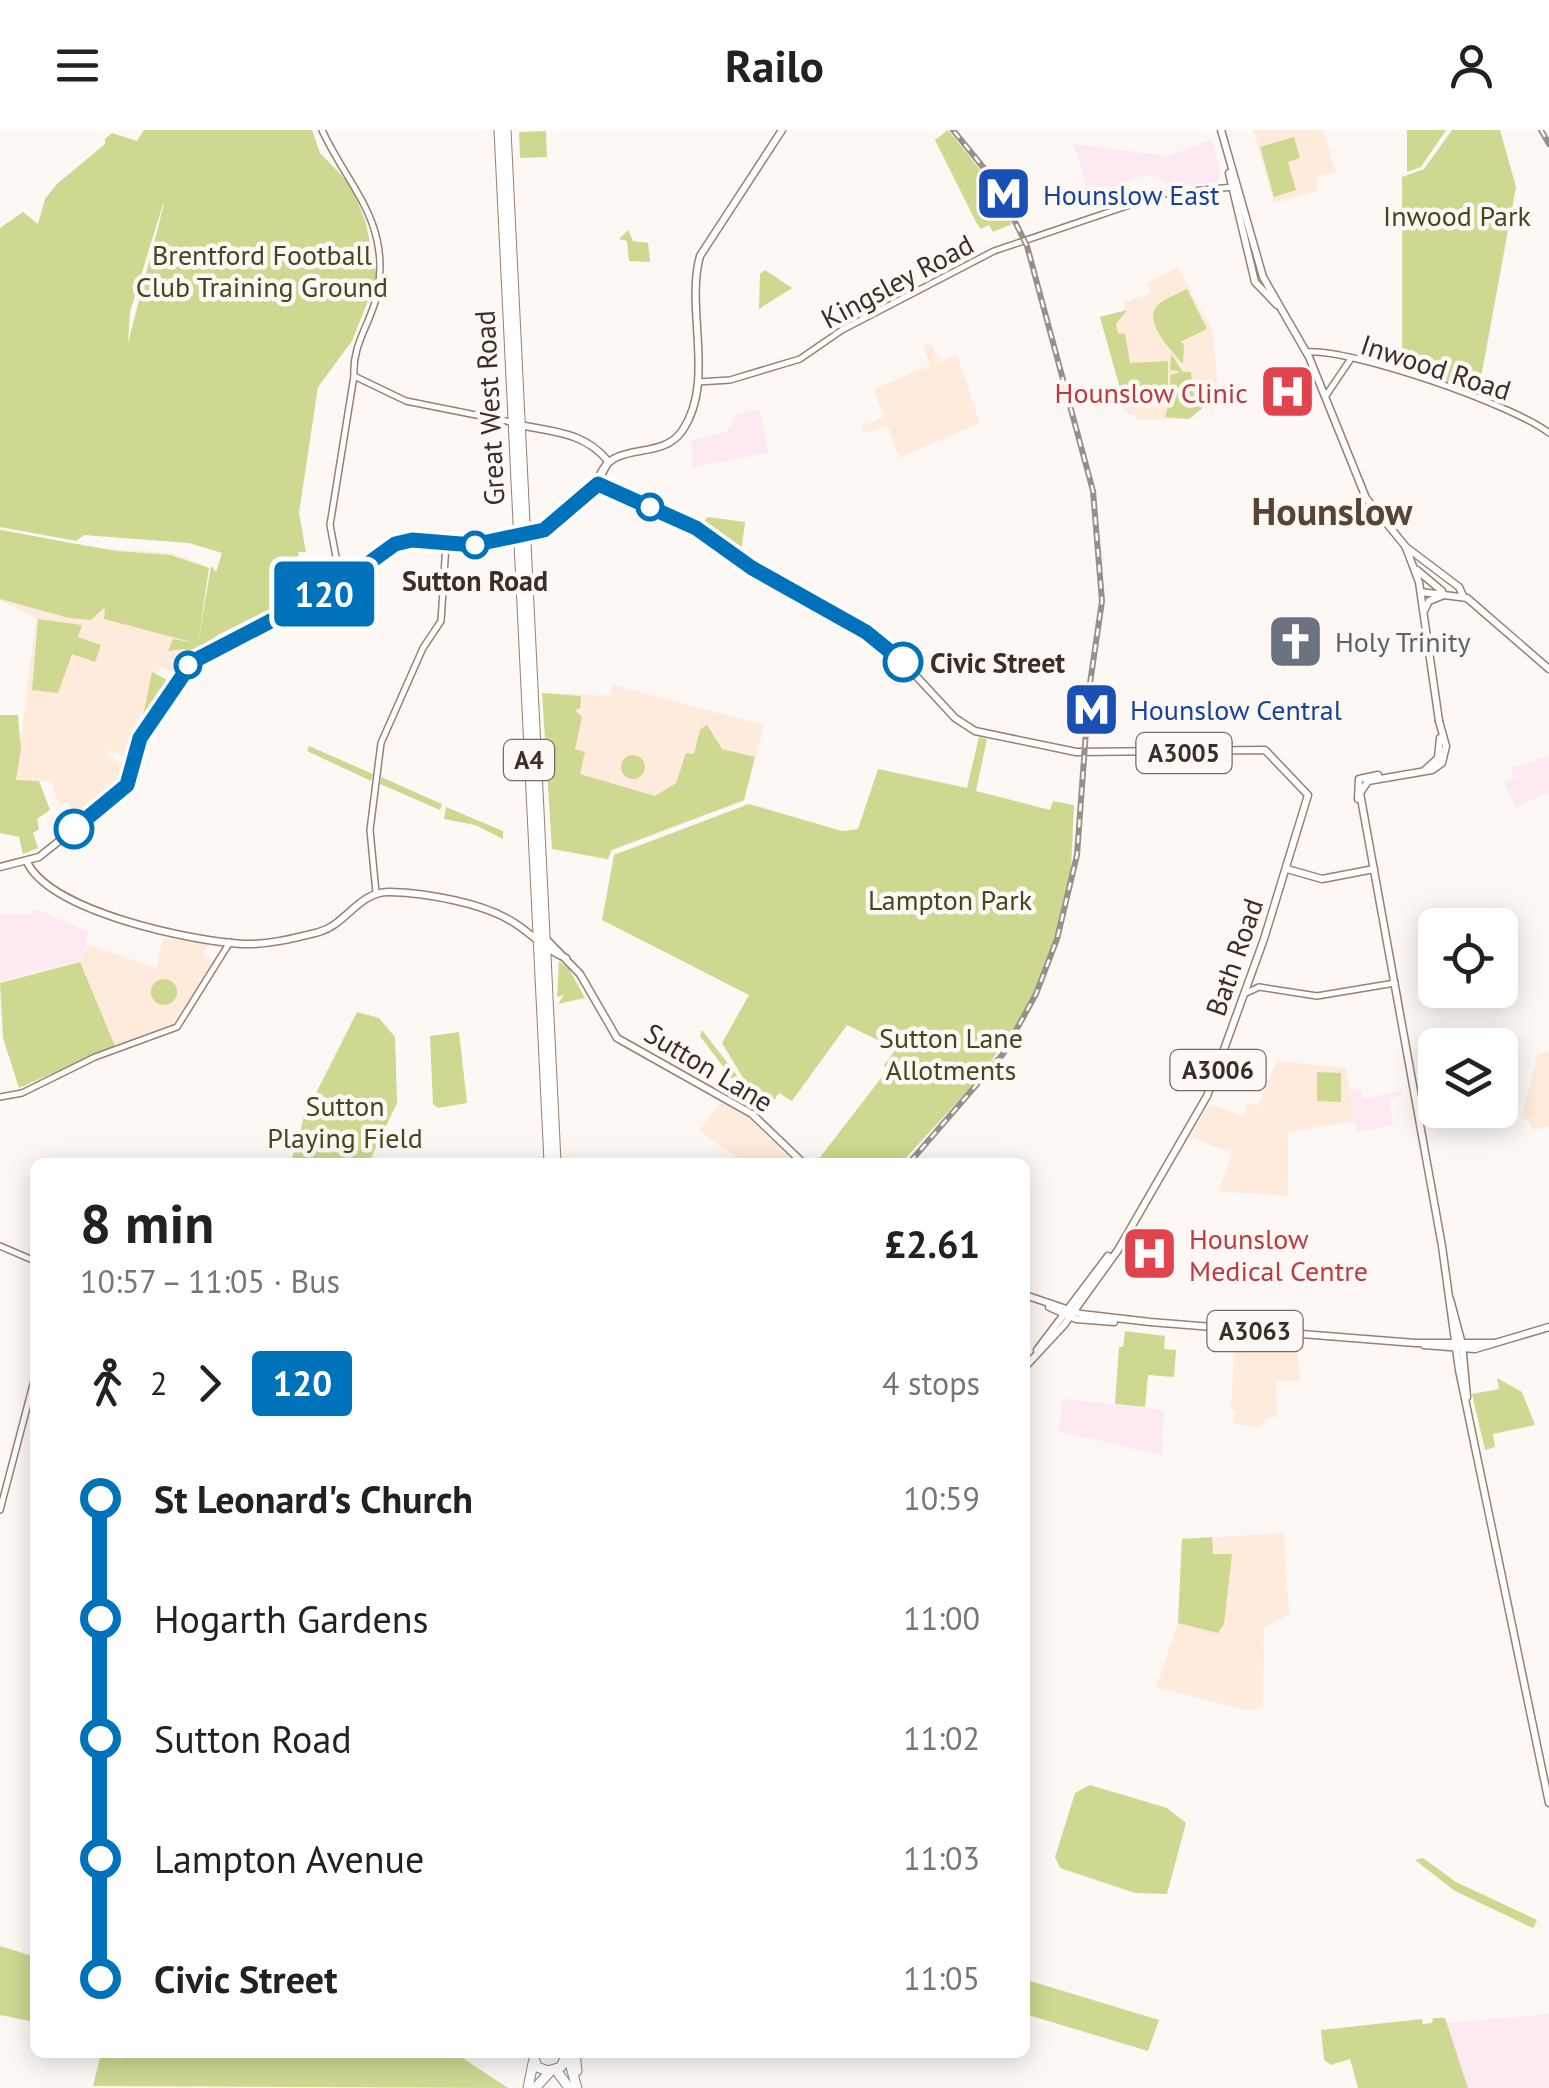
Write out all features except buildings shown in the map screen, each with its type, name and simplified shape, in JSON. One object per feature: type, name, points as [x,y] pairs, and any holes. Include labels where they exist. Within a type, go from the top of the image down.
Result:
[{"type":"highway","name":"Great West Road","points":[[502,130],[517,424],[514,466],[526,550],[553,1158]]},
{"type":"highway","name":"Great West Road","points":[[517,424],[522,440],[522,535],[543,942],[541,1007],[553,1158]]},
{"type":"highway","points":[[526,550],[540,532]]},
{"type":"highway","points":[[531,2088],[532,2058],[575,2088]]},
{"type":"highway","points":[[531,2088],[562,2058]]},
{"type":"highway","points":[[567,2058],[575,2088]]},
{"type":"highway","points":[[575,2058],[575,2088]]},
{"type":"main road","points":[[0,868],[26,862],[50,850],[123,790],[140,738],[188,665],[342,584],[399,542],[473,545],[540,532],[598,484],[608,461],[676,437],[688,420],[698,382],[696,277],[700,256],[782,130]]},
{"type":"main road","points":[[1219,131],[1261,286]]},
{"type":"main road","points":[[1235,186],[1261,286],[1277,304],[1306,352],[1366,498],[1406,547],[1417,570],[1446,756],[1437,768],[1359,779],[1355,788],[1395,983],[1466,1396],[1549,1803]]},
{"type":"main road","points":[[517,424],[584,440],[608,461]]},
{"type":"main road","points":[[522,440],[545,430]]},
{"type":"main road","name":"Bath Road","points":[[598,484],[696,528],[752,568],[866,632],[906,664],[955,718],[976,731],[1076,752],[1265,750],[1310,799],[1212,1086],[1132,1229],[1030,1360]]},
{"type":"main road","points":[[1406,547],[1459,587],[1463,596],[1548,666]]},
{"type":"main road","points":[[1417,570],[1447,593]]},
{"type":"main road","points":[[1420,590],[1463,596]]},
{"type":"main road","points":[[1424,614],[1429,601],[1447,593]]},
{"type":"main road","points":[[26,862],[38,880],[88,906],[143,925],[230,942],[263,944],[324,930],[376,893]]},
{"type":"main road","points":[[1288,869],[1322,878],[1374,869]]},
{"type":"main road","name":"Sutton Lane","points":[[376,893],[435,899],[514,922],[566,958],[617,1038],[752,1114],[798,1158]]},
{"type":"main road","name":"Bath Road","points":[[1030,1360],[1132,1229]]},
{"type":"main road","name":"A3063","points":[[1030,1297],[1068,1313],[1458,1346],[1484,1347],[1549,1328]]},
{"type":"main road","points":[[1451,1300],[1452,1331],[1465,1364],[1466,1396]]},
{"type":"main road","points":[[1440,1342],[1452,1331]]},
{"type":"main road","name":"A3063","points":[[1422,1343],[1494,1343]]},
{"type":"main road","points":[[1465,1364],[1484,1347]]},
{"type":"street","points":[[322,130],[361,193],[378,255],[375,303],[356,345],[330,525],[342,584]]},
{"type":"street","name":"Kingsley Road","points":[[698,382],[730,380],[800,359],[842,330],[994,252],[1162,194],[1235,186]]},
{"type":"street","name":"Inwood Road","points":[[1306,352],[1350,360],[1482,399],[1549,433]]},
{"type":"street","points":[[1325,397],[1350,360]]},
{"type":"street","points":[[354,376],[398,399],[517,424]]},
{"type":"street","points":[[376,893],[370,844],[380,750],[422,648],[442,621],[446,544]]},
{"type":"street","points":[[0,1096],[22,1092],[95,1057],[177,1026],[230,942]]},
{"type":"street","points":[[1252,974],[1259,987]]},
{"type":"street","points":[[1244,995],[1259,987],[1317,996],[1395,983]]},
{"type":"street","points":[[0,1246],[30,1259]]},
{"type":"street","points":[[0,1510],[14,1471],[30,1391]]},
{"type":"shaded area","points":[[1253,130],[1323,130],[1336,172],[1318,175],[1316,191],[1274,203]]},
{"type":"shaded area","points":[[1212,140],[1221,174],[1218,182],[1168,187],[1158,177],[1145,175],[1125,182],[1129,198],[1125,199],[1120,184],[1089,195],[1074,144],[1167,156]]},
{"type":"shaded area","points":[[1178,267],[1213,332],[1218,394],[1198,395],[1195,416],[1189,419],[1136,420],[1134,413],[1128,414],[1100,317],[1125,310],[1124,303],[1151,292],[1147,283]]},
{"type":"shaded area","points":[[930,343],[939,362],[957,354],[980,423],[899,458],[887,425],[865,433],[862,426],[884,417],[874,389],[930,365],[923,346]]},
{"type":"shaded area","points":[[759,409],[769,452],[693,467],[691,441],[726,432],[737,414]]},
{"type":"shaded area","points":[[0,528],[78,547],[171,553],[209,567],[193,648],[173,672],[161,666],[157,674],[168,680],[141,720],[129,759],[109,750],[106,755],[128,766],[122,781],[76,821],[68,803],[59,805],[50,780],[15,785],[36,618],[0,600]]},
{"type":"shaded area","points":[[613,685],[764,725],[744,801],[612,851],[608,860],[554,849],[546,693],[609,696]]},
{"type":"shaded area","points":[[1549,756],[1549,792],[1516,807],[1504,782],[1514,778],[1511,768]]},
{"type":"shaded area","points":[[36,909],[89,932],[83,960],[0,981],[0,914],[31,915]]},
{"type":"shaded area","points":[[163,938],[208,944],[203,954],[215,962],[172,1024],[115,1046],[80,962],[89,945],[157,968]]},
{"type":"shaded area","points":[[1549,1051],[1549,1126],[1532,1130],[1529,1119],[1523,1119],[1524,1106],[1538,1054]]},
{"type":"shaded area","points":[[1277,1061],[1346,1068],[1355,1121],[1288,1132],[1288,1196],[1219,1191],[1232,1153],[1191,1137],[1209,1104],[1243,1116],[1248,1103],[1258,1106]]},
{"type":"shaded area","points":[[1360,1088],[1363,1099],[1402,1091],[1402,1095],[1389,1098],[1393,1125],[1357,1132],[1350,1090]]},
{"type":"shaded area","points":[[721,1102],[751,1120],[789,1158],[738,1158],[699,1131]]},
{"type":"shaded area","points":[[1235,1335],[1295,1338],[1301,1380],[1276,1381],[1277,1416],[1267,1418],[1258,1428],[1232,1423],[1236,1411],[1231,1410]]},
{"type":"shaded area","points":[[1063,1399],[1164,1410],[1162,1455],[1058,1431]]},
{"type":"shaded area","points":[[1284,1533],[1289,1614],[1264,1627],[1263,1708],[1246,1710],[1156,1687],[1178,1623],[1182,1539]]},
{"type":"shaded area","points":[[1549,2014],[1549,2088],[1468,2088],[1446,2023]]},
{"type":"green space","name":"Brentford Football Club Training Ground","points":[[144,130],[312,130],[320,153],[351,185],[366,223],[377,278],[352,341],[318,387],[299,513],[306,552],[298,552],[304,592],[214,637],[231,635],[186,657],[185,649],[168,651],[173,639],[195,643],[104,619],[105,607],[91,620],[0,599],[0,530],[116,551],[170,555],[209,568],[198,643],[211,566],[216,572],[222,553],[189,543],[84,535],[76,541],[0,527],[0,228],[23,212],[38,224],[45,199],[57,184],[105,144],[112,133],[137,141]],"holes":[[[164,204],[128,343],[130,312]]]},
{"type":"green space","points":[[948,130],[995,188],[1012,224],[993,232],[989,225],[981,229],[976,222],[935,140]]},
{"type":"green space","points":[[1407,130],[1446,130],[1421,167],[1407,172]]},
{"type":"green space","name":"Inwood Park","points":[[1452,130],[1500,130],[1516,187],[1478,394],[1402,369],[1402,177],[1424,169]]},
{"type":"green space","points":[[546,131],[547,157],[520,158],[519,132]]},
{"type":"green space","points":[[1294,137],[1300,158],[1288,162],[1296,190],[1274,197],[1260,147]]},
{"type":"green space","points":[[628,230],[633,241],[648,243],[650,262],[629,261],[627,241],[619,239]]},
{"type":"green space","points":[[765,270],[792,288],[759,309],[760,274]]},
{"type":"green space","points":[[1187,289],[1207,329],[1180,342],[1184,344],[1183,364],[1153,319],[1158,305]]},
{"type":"green space","points":[[1127,310],[1116,324],[1118,333],[1125,334],[1130,363],[1168,361],[1168,396],[1123,399],[1100,317]]},
{"type":"green space","points":[[1171,354],[1183,372],[1191,372],[1193,394],[1217,396],[1189,419],[1165,417],[1171,396],[1170,375],[1181,372],[1170,370]]},
{"type":"green space","points":[[708,517],[745,522],[741,554],[699,526]]},
{"type":"green space","points":[[38,619],[82,625],[78,637],[101,645],[95,662],[72,654],[58,693],[32,690]]},
{"type":"green space","points":[[152,672],[167,680],[143,716]]},
{"type":"green space","points":[[542,693],[581,696],[580,708],[575,710],[582,717],[575,749],[585,752],[580,774],[655,796],[676,783],[686,753],[694,754],[700,730],[707,725],[722,749],[755,757],[744,800],[611,850],[608,859],[552,849]]},
{"type":"green space","points":[[0,715],[18,715],[21,749],[16,780],[39,781],[50,810],[37,819],[39,829],[33,833],[38,848],[23,854],[19,837],[0,833]]},
{"type":"green space","name":"Lampton Park","points":[[979,737],[987,739],[976,791],[1050,810],[1053,801],[1074,805],[1071,871],[1061,921],[1042,977],[1015,1032],[1011,1031],[982,1075],[906,1158],[820,1158],[888,1069],[884,1065],[896,1049],[847,1025],[792,1101],[779,1093],[768,1109],[760,1105],[765,1112],[752,1105],[700,1036],[702,1030],[757,1101],[722,1043],[749,995],[602,920],[614,855],[749,804],[842,831],[858,829],[878,769],[967,788]]},
{"type":"green space","points":[[309,746],[373,774],[371,781],[307,751]]},
{"type":"green space","points":[[633,755],[645,767],[633,779],[621,767]]},
{"type":"green space","points":[[381,777],[442,804],[440,810],[380,784]]},
{"type":"green space","points":[[446,807],[503,831],[503,839],[475,825],[444,819]]},
{"type":"green space","points":[[559,961],[569,969],[585,998],[558,1004],[564,995],[557,997]]},
{"type":"green space","points":[[80,962],[115,1046],[19,1088],[3,1038],[0,983]]},
{"type":"green space","points":[[164,979],[173,983],[177,992],[173,1001],[164,1005],[155,1001],[151,992],[155,983]]},
{"type":"green space","name":"Sutton Playing Field","points":[[357,1012],[379,1018],[395,1037],[397,1103],[371,1158],[292,1158],[304,1117]]},
{"type":"green space","points":[[459,1032],[467,1103],[438,1108],[433,1104],[430,1036]]},
{"type":"green space","points":[[1317,1072],[1341,1073],[1341,1102],[1317,1101]]},
{"type":"green space","points":[[1125,1331],[1165,1336],[1164,1349],[1176,1350],[1174,1377],[1148,1375],[1145,1407],[1115,1404],[1119,1347],[1123,1347]]},
{"type":"green space","points":[[1497,1378],[1522,1392],[1535,1425],[1493,1434],[1495,1447],[1485,1450],[1472,1394],[1499,1389]]},
{"type":"green space","points":[[1212,1537],[1213,1554],[1232,1554],[1224,1624],[1218,1633],[1178,1623],[1182,1539]]},
{"type":"green space","points":[[1090,1785],[1167,1808],[1186,1823],[1167,1894],[1135,1893],[1060,1868],[1055,1857],[1075,1793]]},
{"type":"green space","points":[[1423,1858],[1456,1882],[1537,1920],[1533,1928],[1455,1891],[1415,1860]]},
{"type":"green space","points":[[0,1946],[30,1955],[30,2021],[0,2015]]},
{"type":"green space","points":[[1030,1981],[1159,2020],[1148,2051],[1030,2016]]},
{"type":"green space","points":[[1433,2018],[1445,2018],[1468,2088],[1358,2088],[1350,2059],[1331,2065],[1324,2060],[1321,2030],[1422,2019],[1423,2024],[1432,2023]]},
{"type":"green space","points":[[100,2058],[464,2058],[508,2088],[93,2086]]},
{"type":"railway","points":[[913,1158],[1003,1054],[1036,994],[1057,939],[1077,855],[1089,690],[1102,601],[1093,491],[1027,246],[996,183],[953,130]]},
{"type":"railway","points":[[1541,130],[1549,144]]},
{"type":"bus line","name":"120","points":[[74,829],[127,785],[140,738],[178,677],[192,662],[336,587],[395,544],[412,540],[473,545],[544,530],[598,484],[696,528],[752,568],[866,632],[903,662]]},
{"type":"place","name":"Hounslow East","points":[[1004,194]]},
{"type":"place","name":"Hounslow Clinic","points":[[1287,392]]},
{"type":"place","name":"Sutton Road","points":[[475,545]]},
{"type":"place","name":"Holy Trinity","points":[[1296,641]]},
{"type":"place","name":"Civic Street","points":[[903,662]]},
{"type":"place","name":"Hounslow Central","points":[[1091,709]]},
{"type":"place","name":"Hounslow Medical Centre","points":[[1150,1254]]},
{"type":"district","name":"Hounslow","points":[[1332,510]]},
{"type":"park label","name":"Sutton Lane Allotments","points":[[951,1053]]}]
